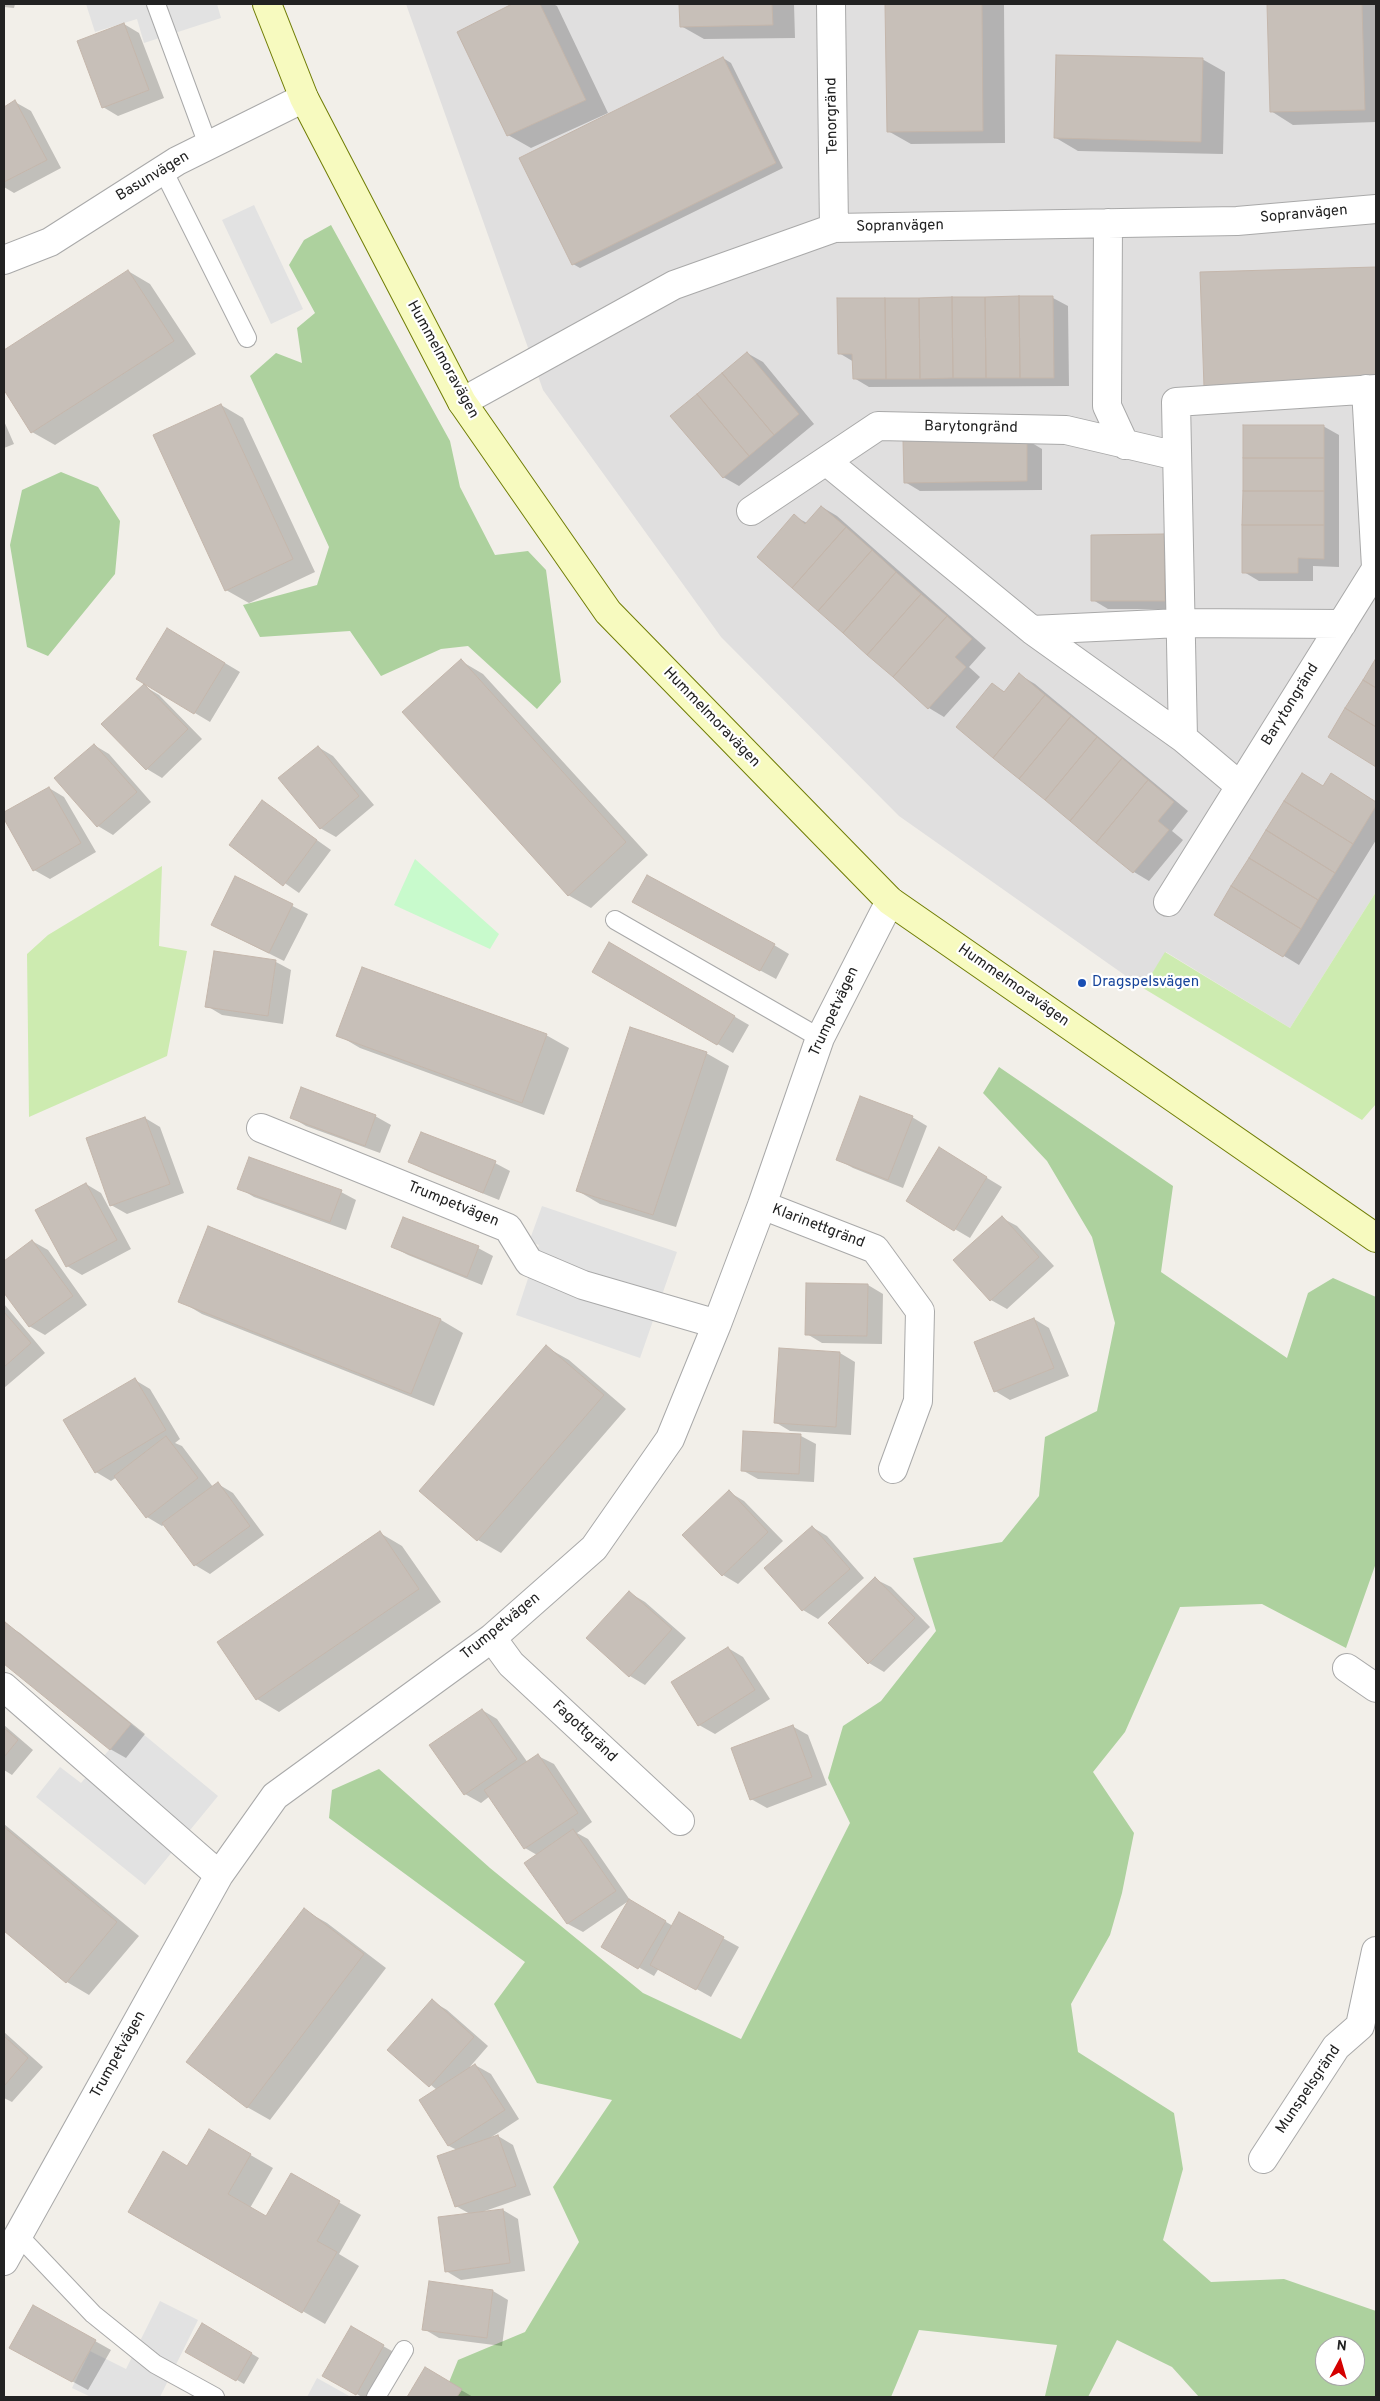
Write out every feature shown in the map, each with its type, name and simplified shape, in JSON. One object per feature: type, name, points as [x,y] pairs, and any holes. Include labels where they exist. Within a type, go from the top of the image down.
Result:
[{"type":"street","name":"Hummelmoravägen","points":[[267,4],[304,98],[462,402],[608,612],[890,901],[1376,1238]]},
{"type":"street","name":"Tenorgränd","points":[[832,4],[834,228]]},
{"type":"street","name":"Basunvägen","points":[[4,260],[50,242],[163,170],[208,145],[304,98]]},
{"type":"street","name":"Sopranvägen","points":[[462,402],[674,285],[834,228],[1237,221],[1376,208]]},
{"type":"street","points":[[1108,223],[1107,406],[1125,445]]},
{"type":"street","name":"Barytongränd","points":[[1168,902],[1376,568],[1371,389],[1176,402],[1183,738]]},
{"type":"street","name":"Barytongränd","points":[[751,511],[878,426],[1066,430],[1177,456]]},
{"type":"street","points":[[826,461],[1032,630],[1183,738],[1240,786]]},
{"type":"street","points":[[1032,630],[1180,622],[1342,624]]},
{"type":"street","name":"Trumpetvägen","points":[[4,2260],[220,1874],[275,1796],[492,1638],[594,1548],[670,1439],[762,1205],[820,1038],[890,901]]},
{"type":"street","name":"Trumpetvägen","points":[[261,1128],[508,1228],[529,1262],[583,1285],[716,1324]]},
{"type":"street","name":"Klarinettgränd","points":[[762,1205],[875,1249],[920,1311],[918,1401],[893,1469]]},
{"type":"street","name":"Fagottgränd","points":[[492,1638],[511,1664],[680,1821]]},
{"type":"street","points":[[1347,1668],[1376,1688]]},
{"type":"street","points":[[4,1687],[220,1874]]},
{"type":"street","name":"Munspelsgränd","points":[[1263,2159],[1336,2047],[1368,2028],[1376,1951]]},
{"type":"lane","points":[[156,4],[208,145]]},
{"type":"lane","points":[[163,170],[247,338]]},
{"type":"lane","points":[[615,920],[820,1038]]},
{"type":"lane","points":[[18,2235],[101,2320],[155,2364],[215,2397]]},
{"type":"lane","points":[[376,2397],[404,2350]]},
{"type":"shaded area","points":[[86,4],[217,4],[221,18],[144,43],[137,19],[95,32]]},
{"type":"shaded area","points":[[406,4],[1376,4],[1376,892],[1290,1028],[1166,952],[1143,988],[899,816],[721,637],[543,390]]},
{"type":"shaded area","points":[[254,205],[303,309],[271,324],[222,220]]},
{"type":"shaded area","points":[[542,1206],[677,1252],[640,1358],[516,1315],[539,1245],[529,1242]]},
{"type":"shaded area","points":[[131,1724],[218,1796],[145,1885],[36,1797],[60,1767],[81,1783]]},
{"type":"shaded area","points":[[160,2301],[198,2320],[160,2397],[91,2397],[72,2388],[90,2351],[126,2369]]},
{"type":"shaded area","points":[[317,2378],[351,2397],[307,2397]]},
{"type":"green space","points":[[331,225],[450,441],[460,487],[495,555],[528,551],[546,570],[561,682],[537,709],[468,646],[441,649],[381,676],[350,631],[260,637],[243,605],[317,585],[329,547],[250,376],[276,353],[302,363],[297,328],[315,313],[289,265],[304,240]]},
{"type":"green space","points":[[61,472],[98,487],[120,521],[115,574],[48,656],[27,647],[10,545],[22,490]]},
{"type":"green space","points":[[415,859],[499,934],[490,949],[394,905]]},
{"type":"green space","points":[[162,866],[159,946],[187,951],[167,1056],[29,1117],[27,954],[48,935]]},
{"type":"green space","points":[[1376,892],[1376,1104],[1362,1120],[1143,988],[1165,952],[1290,1028]]},
{"type":"green space","points":[[999,1067],[1173,1186],[1161,1272],[1287,1358],[1308,1293],[1333,1278],[1376,1297],[1376,1563],[1346,1648],[1262,1604],[1180,1607],[1125,1732],[1093,1772],[1134,1833],[1122,1893],[1110,1935],[1071,2004],[1078,2052],[1174,2113],[1183,2169],[1163,2240],[1211,2282],[1284,2279],[1376,2311],[1376,2397],[1199,2397],[1172,2367],[1117,2340],[1088,2397],[1051,2397],[1045,2396],[1057,2345],[919,2330],[891,2397],[443,2397],[458,2360],[525,2332],[579,2242],[553,2187],[612,2100],[537,2083],[494,2004],[525,1962],[329,1818],[332,1790],[379,1769],[490,1868],[643,1993],[741,2039],[850,1823],[828,1778],[843,1726],[881,1701],[936,1631],[913,1558],[1002,1542],[1039,1496],[1045,1437],[1097,1411],[1115,1323],[1092,1237],[1047,1161],[983,1093]]},
{"type":"building","points":[[512,4],[540,4],[586,100],[507,136],[457,32]]},
{"type":"building","points":[[679,4],[772,4],[773,25],[680,27]]},
{"type":"building","points":[[885,4],[982,4],[983,131],[887,132]]},
{"type":"building","points":[[1267,4],[1362,4],[1365,110],[1270,112]]},
{"type":"building","points":[[124,23],[149,90],[102,108],[77,41]]},
{"type":"building","points":[[1056,55],[1203,58],[1201,142],[1054,138]]},
{"type":"building","points":[[723,57],[776,163],[572,265],[519,158]]},
{"type":"building","points":[[15,100],[47,160],[4,182],[4,107]]},
{"type":"building","points":[[1376,267],[1376,382],[1204,387],[1200,272]]},
{"type":"building","points":[[128,270],[174,341],[31,433],[4,390],[4,350]]},
{"type":"building","points":[[1019,296],[1053,296],[1054,378],[1020,378]]},
{"type":"building","points":[[1019,296],[1020,378],[986,378],[985,297]]},
{"type":"building","points":[[952,297],[985,297],[986,378],[953,378]]},
{"type":"building","points":[[952,297],[953,378],[920,379],[919,298]]},
{"type":"building","points":[[837,298],[885,298],[886,379],[853,379],[852,354],[838,354]]},
{"type":"building","points":[[885,298],[919,298],[920,379],[886,379]]},
{"type":"building","points":[[747,352],[799,414],[774,435],[722,373]]},
{"type":"building","points":[[722,373],[774,435],[749,456],[697,394]]},
{"type":"building","points":[[697,394],[749,456],[723,478],[670,416]]},
{"type":"building","points":[[221,404],[293,559],[225,591],[153,435]]},
{"type":"building","points":[[1243,425],[1324,425],[1324,458],[1243,458]]},
{"type":"building","points":[[1027,439],[1027,481],[904,483],[903,440]]},
{"type":"building","points":[[1243,458],[1324,458],[1324,491],[1243,491]]},
{"type":"building","points":[[1243,491],[1324,491],[1324,525],[1242,525]]},
{"type":"building","points":[[821,506],[846,527],[792,588],[757,557],[794,514],[805,524]]},
{"type":"building","points":[[1242,525],[1324,525],[1324,559],[1298,558],[1298,573],[1242,573]]},
{"type":"building","points":[[846,527],[872,550],[818,611],[792,588]]},
{"type":"building","points":[[1164,534],[1165,601],[1091,601],[1091,535]]},
{"type":"building","points":[[872,550],[896,572],[843,633],[818,611]]},
{"type":"building","points":[[896,572],[921,594],[867,655],[843,633]]},
{"type":"building","points":[[921,594],[947,616],[893,677],[867,655]]},
{"type":"building","points":[[947,616],[972,639],[955,657],[966,667],[928,709],[893,677]]},
{"type":"building","points":[[167,628],[225,663],[194,714],[136,679]]},
{"type":"building","points":[[1376,658],[1376,688],[1363,680]]},
{"type":"building","points":[[461,659],[626,842],[568,896],[402,712]]},
{"type":"building","points":[[1019,673],[1045,695],[993,758],[956,727],[992,683],[1004,692]]},
{"type":"building","points":[[1363,680],[1376,688],[1376,727],[1345,708]]},
{"type":"building","points":[[144,684],[188,729],[146,770],[101,724]]},
{"type":"building","points":[[1045,695],[1071,716],[1019,779],[993,758]]},
{"type":"building","points":[[1345,708],[1376,727],[1376,767],[1328,737]]},
{"type":"building","points":[[1071,716],[1097,737],[1045,800],[1019,779]]},
{"type":"building","points":[[1097,737],[1122,758],[1070,821],[1045,800]]},
{"type":"building","points":[[94,744],[137,792],[97,827],[54,778]]},
{"type":"building","points":[[318,746],[359,796],[320,829],[278,778]]},
{"type":"building","points":[[1122,758],[1148,780],[1096,843],[1070,821]]},
{"type":"building","points":[[1302,773],[1323,786],[1331,773],[1376,802],[1376,806],[1353,844],[1284,801]]},
{"type":"building","points":[[1148,780],[1174,802],[1158,821],[1169,830],[1133,873],[1096,843]]},
{"type":"building","points":[[49,787],[81,843],[33,871],[4,819],[4,812]]},
{"type":"building","points":[[262,800],[317,840],[283,886],[229,845]]},
{"type":"building","points":[[1284,801],[1353,844],[1335,873],[1266,830]]},
{"type":"building","points":[[1266,830],[1335,873],[1318,900],[1249,858]]},
{"type":"building","points":[[1249,858],[1318,900],[1301,929],[1231,886]]},
{"type":"building","points":[[647,875],[775,944],[760,971],[632,902]]},
{"type":"building","points":[[235,876],[293,904],[269,953],[211,925]]},
{"type":"building","points":[[1231,886],[1301,929],[1283,957],[1214,915]]},
{"type":"building","points":[[609,942],[735,1016],[717,1045],[592,972]]},
{"type":"building","points":[[214,951],[276,960],[268,1016],[205,1007]]},
{"type":"building","points":[[362,967],[547,1034],[522,1103],[336,1036]]},
{"type":"building","points":[[630,1027],[707,1052],[653,1215],[576,1191]]},
{"type":"building","points":[[301,1087],[376,1115],[365,1146],[290,1118]]},
{"type":"building","points":[[860,1096],[913,1116],[888,1180],[836,1160]]},
{"type":"building","points":[[145,1117],[170,1184],[110,1206],[86,1138]]},
{"type":"building","points":[[421,1132],[496,1161],[483,1193],[408,1162]]},
{"type":"building","points":[[939,1147],[987,1177],[954,1231],[906,1201]]},
{"type":"building","points":[[249,1157],[342,1190],[330,1222],[237,1189]]},
{"type":"building","points":[[86,1183],[117,1240],[66,1267],[35,1210]]},
{"type":"building","points":[[1002,1216],[1039,1257],[990,1301],[953,1260]]},
{"type":"building","points":[[403,1217],[479,1246],[467,1277],[391,1247]]},
{"type":"building","points":[[208,1226],[441,1319],[411,1394],[178,1302]]},
{"type":"building","points":[[32,1240],[73,1296],[29,1327],[4,1293],[4,1261]]},
{"type":"building","points":[[806,1283],[868,1284],[867,1336],[805,1335]]},
{"type":"building","points":[[4,1312],[31,1343],[4,1367]]},
{"type":"building","points":[[1034,1318],[1054,1368],[994,1392],[974,1342]]},
{"type":"building","points":[[546,1345],[604,1395],[477,1541],[419,1491]]},
{"type":"building","points":[[779,1348],[840,1352],[836,1427],[774,1423]]},
{"type":"building","points":[[135,1378],[166,1430],[95,1473],[63,1420]]},
{"type":"building","points":[[743,1431],[801,1434],[799,1474],[741,1471]]},
{"type":"building","points":[[166,1436],[198,1478],[146,1518],[114,1476]]},
{"type":"building","points":[[218,1482],[250,1526],[194,1566],[162,1523]]},
{"type":"building","points":[[729,1490],[768,1532],[722,1576],[682,1535]]},
{"type":"building","points":[[812,1526],[850,1569],[802,1611],[764,1568]]},
{"type":"building","points":[[380,1531],[419,1589],[256,1700],[217,1642]]},
{"type":"building","points":[[875,1577],[915,1618],[868,1664],[828,1623]]},
{"type":"building","points":[[629,1591],[672,1629],[629,1677],[586,1638]]},
{"type":"building","points":[[5,1622],[131,1724],[110,1750],[4,1664]]},
{"type":"building","points":[[728,1647],[755,1690],[698,1726],[671,1682]]},
{"type":"building","points":[[482,1709],[517,1759],[464,1795],[429,1745]]},
{"type":"building","points":[[793,1725],[812,1777],[750,1800],[731,1748]]},
{"type":"building","points":[[4,1728],[18,1740],[4,1757]]},
{"type":"building","points":[[538,1754],[578,1813],[524,1849],[484,1790]]},
{"type":"building","points":[[4,1827],[117,1922],[66,1983],[4,1931]]},
{"type":"building","points":[[573,1829],[616,1891],[567,1924],[524,1863]]},
{"type":"building","points":[[629,1899],[666,1921],[638,1969],[601,1947]]},
{"type":"building","points":[[304,1908],[364,1954],[247,2108],[186,2062]]},
{"type":"building","points":[[679,1912],[724,1937],[696,1990],[650,1965]]},
{"type":"building","points":[[432,1999],[474,2037],[429,2087],[387,2050]]},
{"type":"building","points":[[4,2036],[28,2058],[4,2086]]},
{"type":"building","points":[[475,2064],[505,2110],[448,2146],[419,2100]]},
{"type":"building","points":[[209,2129],[251,2154],[228,2194],[266,2216],[291,2173],[340,2201],[317,2241],[337,2252],[302,2313],[128,2212],[163,2151],[187,2166]]},
{"type":"building","points":[[498,2135],[516,2186],[455,2207],[437,2156]]},
{"type":"building","points":[[503,2209],[510,2263],[445,2272],[438,2217]]},
{"type":"building","points":[[429,2281],[493,2290],[487,2338],[422,2330]]},
{"type":"building","points":[[33,2305],[96,2340],[72,2382],[9,2348]]},
{"type":"building","points":[[202,2323],[252,2353],[236,2381],[185,2352]]},
{"type":"building","points":[[351,2326],[384,2345],[356,2395],[322,2376]]},
{"type":"building","points":[[425,2367],[462,2389],[457,2397],[407,2397]]},
{"type":"place","name":"Dragspelsvägen","points":[[1082,983]]}]
